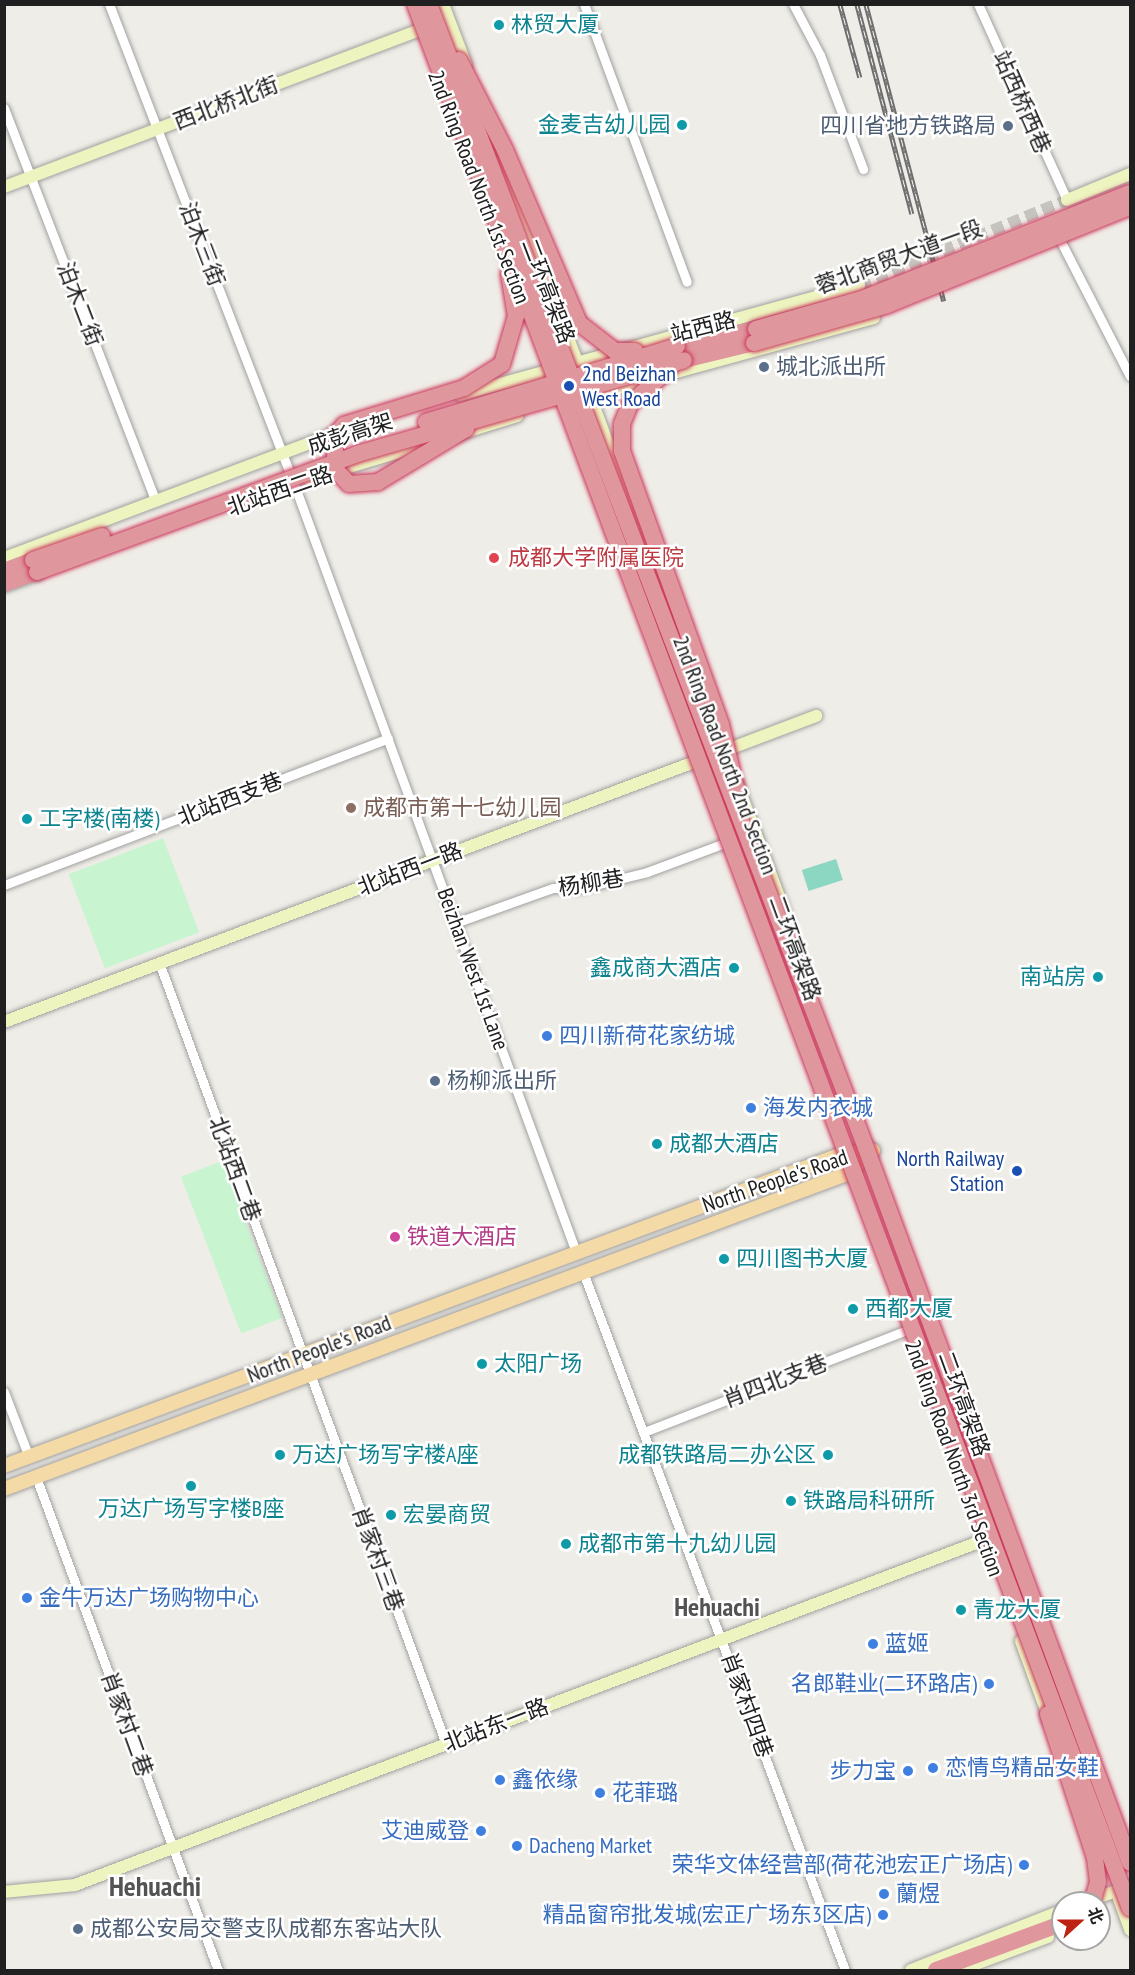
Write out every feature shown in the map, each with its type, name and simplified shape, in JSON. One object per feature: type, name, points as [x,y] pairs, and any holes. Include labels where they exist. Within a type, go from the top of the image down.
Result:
[{"type":"highway","points":[[405,4],[448,119],[489,198],[516,316],[502,364],[464,388],[344,425],[334,437],[336,470],[349,484],[378,482],[494,413]]},
{"type":"highway","name":"二环高架路","points":[[415,4],[1131,1908]]},
{"type":"highway","points":[[434,6],[505,150],[579,323],[615,351],[681,353]]},
{"type":"highway","name":"二环高架路","points":[[434,6],[1131,1863]]},
{"type":"highway","name":"蓉北商贸大道一段","points":[[681,353],[862,299],[1131,193]]},
{"type":"highway","name":"蓉北商贸大道一段","points":[[681,353],[887,305],[1131,209]]},
{"type":"highway","points":[[681,353],[646,384],[630,404],[622,424],[622,451],[721,725],[753,856]]},
{"type":"highway","name":"成彭高架","points":[[35,566],[357,454],[681,353]]},
{"type":"highway","name":"成彭高架","points":[[35,566],[356,444],[681,353]]},
{"type":"highway","points":[[4,571],[35,566]]},
{"type":"highway","points":[[4,584],[35,566]]},
{"type":"highway","points":[[1047,1687],[1048,1721],[1095,1858],[1098,1882],[1095,1891]]},
{"type":"highway","points":[[936,1971],[1051,1928]]},
{"type":"main road","name":"2nd Ring Road North 1st Section","points":[[410,4],[548,370]]},
{"type":"main road","name":"2nd Ring Road North 1st Section","points":[[434,6],[448,19],[575,361]]},
{"type":"main road","name":"西北桥北街","points":[[4,187],[448,19]]},
{"type":"main road","points":[[1067,200],[1131,174]]},
{"type":"main road","name":"蓉北商贸大道一段","points":[[1060,240],[1131,209]]},
{"type":"main road","name":"站西路","points":[[548,370],[859,285]]},
{"type":"main road","name":"站西路","points":[[561,403],[874,318]]},
{"type":"main road","name":"2nd Ring Road North 2nd Section","points":[[575,361],[725,750],[873,1151]]},
{"type":"main road","name":"2nd Ring Road North 2nd Section","points":[[548,370],[842,1154]]},
{"type":"main road","name":"北站西二路","points":[[4,558],[282,452],[548,370]]},
{"type":"main road","name":"北站西二路","points":[[4,591],[294,484],[561,403]]},
{"type":"main road","name":"北站西一路","points":[[4,1022],[816,716]]},
{"type":"main road","name":"North People's Road","points":[[4,1466],[842,1154],[873,1151]]},
{"type":"main road","name":"North People's Road","points":[[4,1489],[849,1173],[873,1151]]},
{"type":"main road","name":"2nd Ring Road North 3rd Section","points":[[873,1151],[1131,1845]]},
{"type":"main road","name":"2nd Ring Road North 3rd Section","points":[[842,1154],[1131,1930]]},
{"type":"main road","name":"北站东一路","points":[[4,1892],[60,1889],[984,1540]]},
{"type":"main road","points":[[1111,1893],[1131,1886]]},
{"type":"main road","points":[[1111,1896],[1116,1891]]},
{"type":"main road","points":[[911,1971],[1051,1915]]},
{"type":"main road","points":[[960,1971],[1051,1937]]},
{"type":"street","name":"泊木三街","points":[[110,4],[294,484]]},
{"type":"street","points":[[584,4],[687,282]]},
{"type":"street","points":[[793,4],[820,55],[863,169]]},
{"type":"street","name":"站西桥西巷","points":[[978,4],[1067,200]]},
{"type":"street","name":"泊木二街","points":[[4,108],[156,501]]},
{"type":"street","points":[[1060,240],[1131,376]]},
{"type":"street","name":"Beizhan West 1st Lane","points":[[294,484],[576,1252]]},
{"type":"street","name":"北站西支巷","points":[[4,885],[388,738]]},
{"type":"street","name":"杨柳巷","points":[[455,923],[553,888],[590,887],[647,872],[725,843]]},
{"type":"street","name":"北站西二巷","points":[[160,965],[310,1374]]},
{"type":"street","name":"肖家村四巷","points":[[583,1272],[723,1640],[845,1971]]},
{"type":"street","name":"肖四北支巷","points":[[644,1432],[907,1330]]},
{"type":"street","name":"肖家村三巷","points":[[310,1374],[446,1744]]},
{"type":"street","points":[[4,1392],[29,1457]]},
{"type":"street","name":"肖家村二巷","points":[[36,1477],[218,1971]]},
{"type":"green space","points":[[163,838],[199,932],[105,968],[69,874]]},
{"type":"green space","points":[[836,859],[843,880],[809,891],[802,870]]},
{"type":"green space","points":[[222,1161],[282,1318],[241,1334],[181,1177]]},
{"type":"tunnel","points":[[859,285],[1067,200]]},
{"type":"railway","points":[[840,4],[860,77]]},
{"type":"railway","points":[[857,4],[912,214]]},
{"type":"railway","points":[[866,4],[944,301]]},
{"type":"place","name":"林贸大厦","points":[[499,25]]},
{"type":"place","name":"金麦吉幼儿园","points":[[682,125]]},
{"type":"place","name":"四川省地方铁路局","points":[[1008,126]]},
{"type":"place","name":"城北派出所","points":[[764,367]]},
{"type":"place","name":"2nd Beizhan West Road","points":[[569,386]]},
{"type":"place","name":"成都大学附属医院","points":[[494,558]]},
{"type":"place","name":"成都市第十七幼儿园","points":[[351,808]]},
{"type":"place","name":"工字楼(南楼)","points":[[27,819]]},
{"type":"place","name":"鑫成商大酒店","points":[[734,968]]},
{"type":"place","name":"南站房","points":[[1098,977]]},
{"type":"place","name":"四川新荷花家纺城","points":[[547,1036]]},
{"type":"place","name":"杨柳派出所","points":[[435,1081]]},
{"type":"place","name":"海发内衣城","points":[[751,1108]]},
{"type":"place","name":"成都大酒店","points":[[657,1144]]},
{"type":"place","name":"North Railway Station","points":[[1017,1171]]},
{"type":"place","name":"铁道大酒店","points":[[395,1237]]},
{"type":"place","name":"四川图书大厦","points":[[724,1259]]},
{"type":"place","name":"西都大厦","points":[[853,1309]]},
{"type":"place","name":"太阳广场","points":[[482,1364]]},
{"type":"place","name":"万达广场写字楼A座","points":[[280,1455]]},
{"type":"place","name":"成都铁路局二办公区","points":[[828,1455]]},
{"type":"place","name":"万达广场写字楼B座","points":[[191,1486]]},
{"type":"place","name":"铁路局科研所","points":[[791,1501]]},
{"type":"place","name":"宏晏商贸","points":[[391,1515]]},
{"type":"place","name":"成都市第十九幼儿园","points":[[566,1544]]},
{"type":"place","name":"金牛万达广场购物中心","points":[[27,1598]]},
{"type":"place","name":"青龙大厦","points":[[961,1610]]},
{"type":"place","name":"蓝姬","points":[[873,1644]]},
{"type":"place","name":"名郎鞋业(二环路店)","points":[[989,1684]]},
{"type":"place","name":"恋情鸟精品女鞋","points":[[933,1768]]},
{"type":"place","name":"步力宝","points":[[908,1771]]},
{"type":"place","name":"鑫依缘","points":[[500,1780]]},
{"type":"place","name":"花菲璐","points":[[600,1793]]},
{"type":"place","name":"艾迪威登","points":[[481,1831]]},
{"type":"place","name":"Dacheng Market","points":[[517,1846]]},
{"type":"place","name":"荣华文体经营部(荷花池宏正广场店)","points":[[1024,1865]]},
{"type":"place","name":"蘭煜","points":[[884,1894]]},
{"type":"place","name":"精品窗帘批发城(宏正广场东3区店)","points":[[883,1915]]},
{"type":"place","name":"成都公安局交警支队成都东客站大队","points":[[78,1929]]},
{"type":"district","name":"Hehuachi","points":[[717,1607]]},
{"type":"district","name":"Hehuachi","points":[[155,1886]]}]
